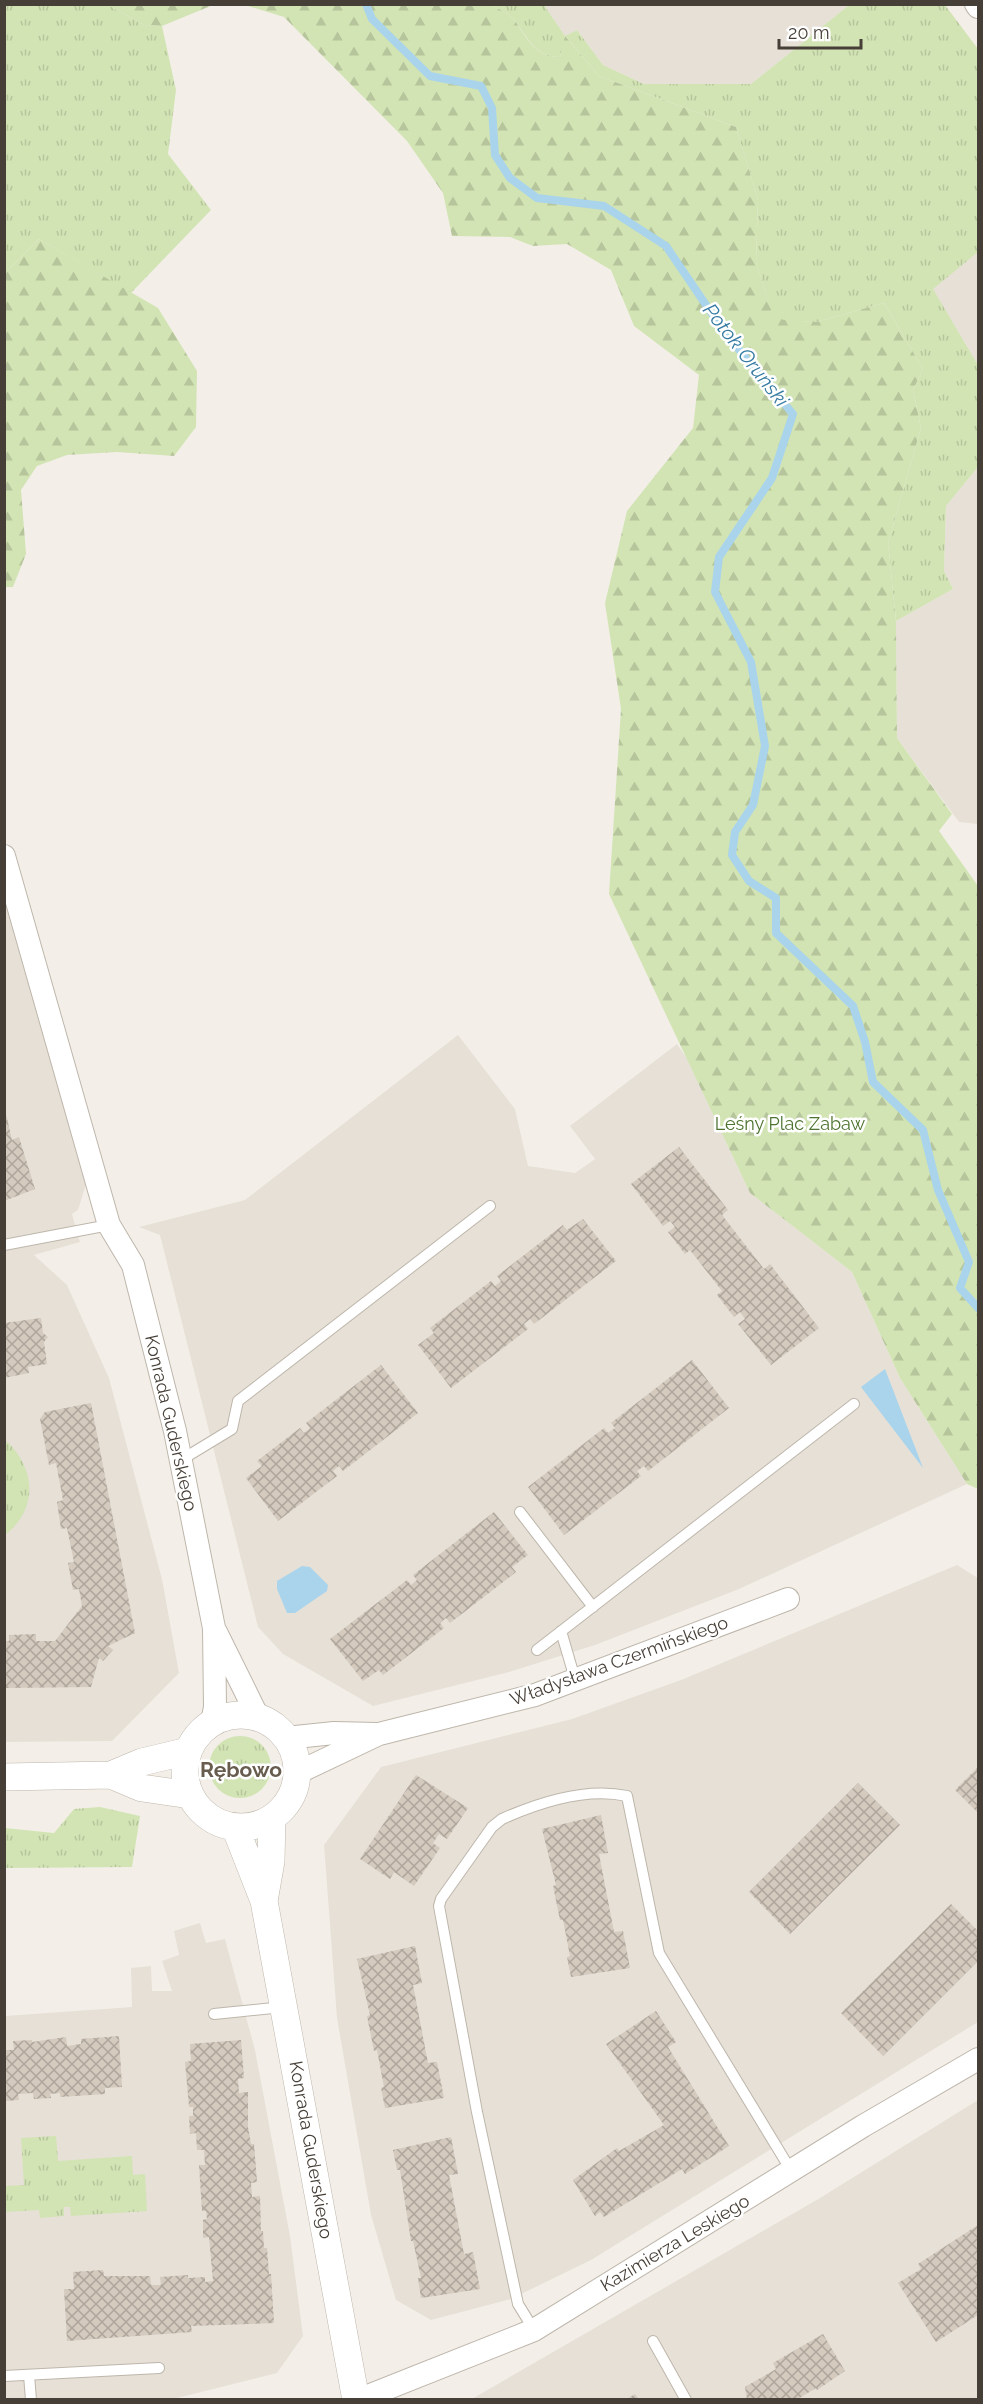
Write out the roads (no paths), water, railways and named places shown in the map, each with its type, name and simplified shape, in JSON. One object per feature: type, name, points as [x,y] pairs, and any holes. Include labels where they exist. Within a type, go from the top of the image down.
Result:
[{"type":"street","name":"Konrada Guderskiego","points":[[4,856],[109,1225],[133,1265],[181,1460],[214,1628],[215,1707],[212,1722]]},
{"type":"street","name":"Władysława Czermińskiego","points":[[297,1773],[379,1734],[534,1695],[788,1599]]},
{"type":"street","name":"Konrada Guderskiego","points":[[214,1628],[258,1717]]},
{"type":"street","points":[[234,1715],[258,1717],[274,1725],[286,1738],[295,1754],[297,1773],[294,1790],[285,1806],[272,1818],[255,1826],[235,1827],[217,1822],[201,1810],[190,1795],[184,1773],[188,1751],[198,1734],[212,1722],[234,1715]]},
{"type":"street","name":"Władysława Czermińskiego","points":[[286,1738],[334,1733],[379,1734]]},
{"type":"street","points":[[4,1777],[111,1775],[142,1762],[188,1751]]},
{"type":"street","points":[[111,1775],[142,1788],[190,1795]]},
{"type":"street","name":"Konrada Guderskiego","points":[[264,1901],[271,1861],[272,1818]]},
{"type":"street","name":"Konrada Guderskiego","points":[[235,1827],[264,1901],[286,2006],[357,2400]]},
{"type":"street","name":"Kazimierza Leskiego","points":[[357,2400],[534,2330],[863,2126],[978,2059]]},
{"type":"lane","points":[[181,1460],[232,1429],[238,1401],[490,1206]]},
{"type":"lane","points":[[4,1245],[109,1225]]},
{"type":"lane","points":[[537,1650],[854,1404]]},
{"type":"lane","points":[[520,1512],[593,1607]]},
{"type":"lane","points":[[561,1631],[575,1679]]},
{"type":"lane","points":[[534,2330],[518,2304],[477,2112],[439,1906],[441,1899],[492,1827],[502,1819],[585,1792],[605,1791],[627,1796],[659,1953],[792,2172]]},
{"type":"lane","points":[[214,2014],[286,2006]]},
{"type":"lane","points":[[653,2341],[686,2400]]},
{"type":"lane","points":[[4,2376],[159,2368]]},
{"type":"lane","points":[[29,2375],[31,2400]]},
{"type":"water","points":[[885,1369],[923,1468],[861,1387]]},
{"type":"water","points":[[302,1566],[310,1567],[328,1585],[327,1591],[295,1613],[287,1613],[277,1589],[277,1581]]},
{"type":"waterway","name":"Potok Oruński","points":[[366,4],[372,19],[430,76],[481,86],[492,108],[495,155],[510,178],[537,198],[604,206],[666,246],[725,333],[793,414],[772,478],[719,557],[715,592],[751,662],[765,746],[753,805],[735,832],[732,855],[749,881],[776,898],[776,933],[853,1006],[865,1042],[873,1082],[923,1130],[938,1190],[969,1262],[960,1288],[978,1308]]},
{"type":"district","name":"Rębowo","points":[[241,1770]]},
{"type":"park label","name":"Leśny Plac Zabaw","points":[[790,1124]]}]
